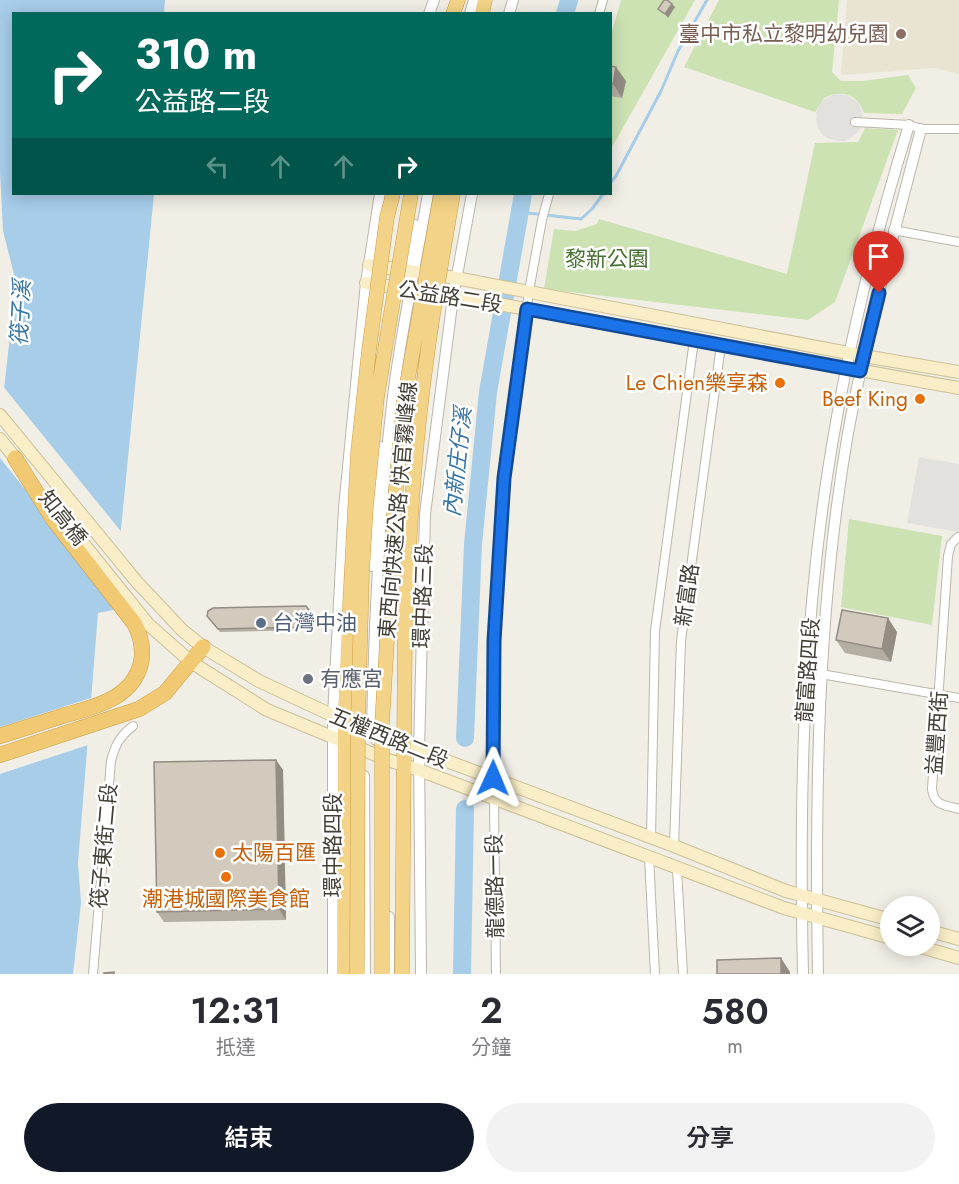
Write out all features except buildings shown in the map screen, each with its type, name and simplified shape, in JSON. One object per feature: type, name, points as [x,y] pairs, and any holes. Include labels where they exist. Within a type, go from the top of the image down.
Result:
[{"type":"highway","points":[[344,974],[345,842],[339,719],[349,623],[358,452],[369,350],[387,217],[393,195]]},
{"type":"highway","name":"東西向快速公路 快官霧峰線","points":[[357,974],[358,720],[366,507],[377,397],[411,195]]},
{"type":"highway","name":"東西向快速公路 快官霧峰線","points":[[382,974],[382,723],[394,512],[403,406],[441,195]]},
{"type":"highway","points":[[402,974],[405,630],[410,519],[427,356],[453,195]]},
{"type":"highway","points":[[0,736],[104,703],[119,694],[136,678],[142,654],[140,635],[128,613],[53,519],[15,458]]},
{"type":"highway","points":[[0,755],[139,709],[165,693],[203,647]]},
{"type":"main road","name":"公益路二段","points":[[369,265],[513,288],[864,356],[959,372]]},
{"type":"main road","name":"公益路二段","points":[[366,283],[511,306],[845,369],[959,388]]},
{"type":"main road","name":"知高橋","points":[[0,416],[125,568]]},
{"type":"main road","name":"知高橋","points":[[0,439],[125,597]]},
{"type":"main road","name":"五權西路二段","points":[[125,568],[182,630],[203,647],[259,681],[339,719],[404,746],[674,846],[786,891],[880,917]]},
{"type":"main road","name":"五權西路二段","points":[[125,597],[148,624],[191,662],[267,710],[388,760],[677,869],[802,914],[880,935]]},
{"type":"main road","points":[[940,934],[959,939]]},
{"type":"main road","points":[[940,953],[959,958]]},
{"type":"street","points":[[855,122],[909,125],[921,129],[959,129]]},
{"type":"street","name":"龍富路四段","points":[[803,974],[802,763],[814,581],[832,440],[845,369],[873,254],[909,125]]},
{"type":"street","name":"龍富路四段","points":[[818,974],[817,762],[828,583],[848,434],[860,371],[893,230],[921,129]]},
{"type":"street","points":[[339,719],[344,508],[366,283],[380,195]]},
{"type":"street","points":[[364,750],[368,731],[374,509],[385,403],[407,289],[421,195]]},
{"type":"street","points":[[410,271],[428,195]]},
{"type":"street","name":"環中路三段","points":[[419,750],[425,514],[460,298],[472,195]]},
{"type":"street","points":[[493,778],[494,641],[504,478],[529,291],[548,197]]},
{"type":"street","points":[[893,230],[959,242]]},
{"type":"street","name":"新富路","points":[[651,838],[655,631],[694,340]]},
{"type":"street","name":"新富路","points":[[674,846],[681,641],[721,345]]},
{"type":"street","name":"益豐西街","points":[[959,538],[951,544],[948,556],[932,789],[933,797],[937,802],[959,809]]},
{"type":"street","points":[[821,674],[959,698]]},
{"type":"street","name":"筏子東街二段","points":[[93,974],[111,761],[119,739],[133,726]]},
{"type":"street","points":[[368,731],[388,760],[389,974]]},
{"type":"street","name":"環中路四段","points":[[333,974],[339,740]]},
{"type":"street","name":"環中路四段","points":[[364,750],[365,974]]},
{"type":"street","points":[[419,750],[421,974]]},
{"type":"street","name":"龍德路一段","points":[[494,799],[496,974]]},
{"type":"street","points":[[649,857],[656,974]]},
{"type":"street","points":[[677,869],[683,974]]},
{"type":"shaded area","name":"臺中市私立黎明幼兒園","points":[[847,0],[959,0],[959,74],[935,68],[841,75]]},
{"type":"shaded area","points":[[832,95],[847,95],[859,104],[863,118],[858,132],[845,141],[829,139],[822,134],[816,120],[816,112],[820,104]]},
{"type":"shaded area","points":[[919,457],[959,464],[959,532],[907,523]]},
{"type":"green space","points":[[621,0],[695,0],[612,147],[612,32]]},
{"type":"green space","points":[[719,0],[839,0],[832,72],[841,81],[863,81],[908,75],[916,88],[902,114],[864,113],[858,101],[843,94],[824,98],[815,112],[684,67]]},
{"type":"green space","name":"黎新公園","points":[[865,128],[898,130],[835,302],[808,320],[544,289],[554,229],[575,231],[597,224],[599,219],[787,274],[815,143],[858,142]]},
{"type":"green space","points":[[849,519],[942,536],[932,625],[841,607]]},
{"type":"water","name":"筏子溪","points":[[0,0],[165,0],[164,12],[12,12],[12,195],[154,195],[113,610],[98,613],[78,863],[81,903],[73,974],[0,974],[0,404],[3,398],[16,282],[3,231],[0,171]]},
{"type":"pier","points":[[2,385],[124,535],[116,603],[0,458]]},
{"type":"pier","points":[[94,697],[91,744],[0,774],[0,727]]},
{"type":"waterway","name":"內新庄仔溪","points":[[566,12],[569,0]]},
{"type":"waterway","points":[[612,181],[661,91],[678,51],[707,0]]},
{"type":"waterway","name":"內新庄仔溪","points":[[465,738],[473,544],[488,392],[523,195]]},
{"type":"waterway","points":[[519,212],[581,219],[602,195]]},
{"type":"waterway","name":"內新庄仔溪","points":[[462,974],[465,809]]},
{"type":"place","name":"臺中市私立黎明幼兒園","points":[[901,34]]},
{"type":"place","name":"Le Chien樂享森","points":[[780,383]]},
{"type":"place","name":"Beef King","points":[[920,399]]},
{"type":"place","name":"台灣中油","points":[[261,623]]},
{"type":"place","name":"有應宮","points":[[308,679]]},
{"type":"place","name":"太陽百匯","points":[[220,853]]},
{"type":"place","name":"潮港城國際美食館","points":[[226,877]]},
{"type":"route","points":[[493,778],[494,641],[504,478],[527,309],[860,371],[879,293]]}]
